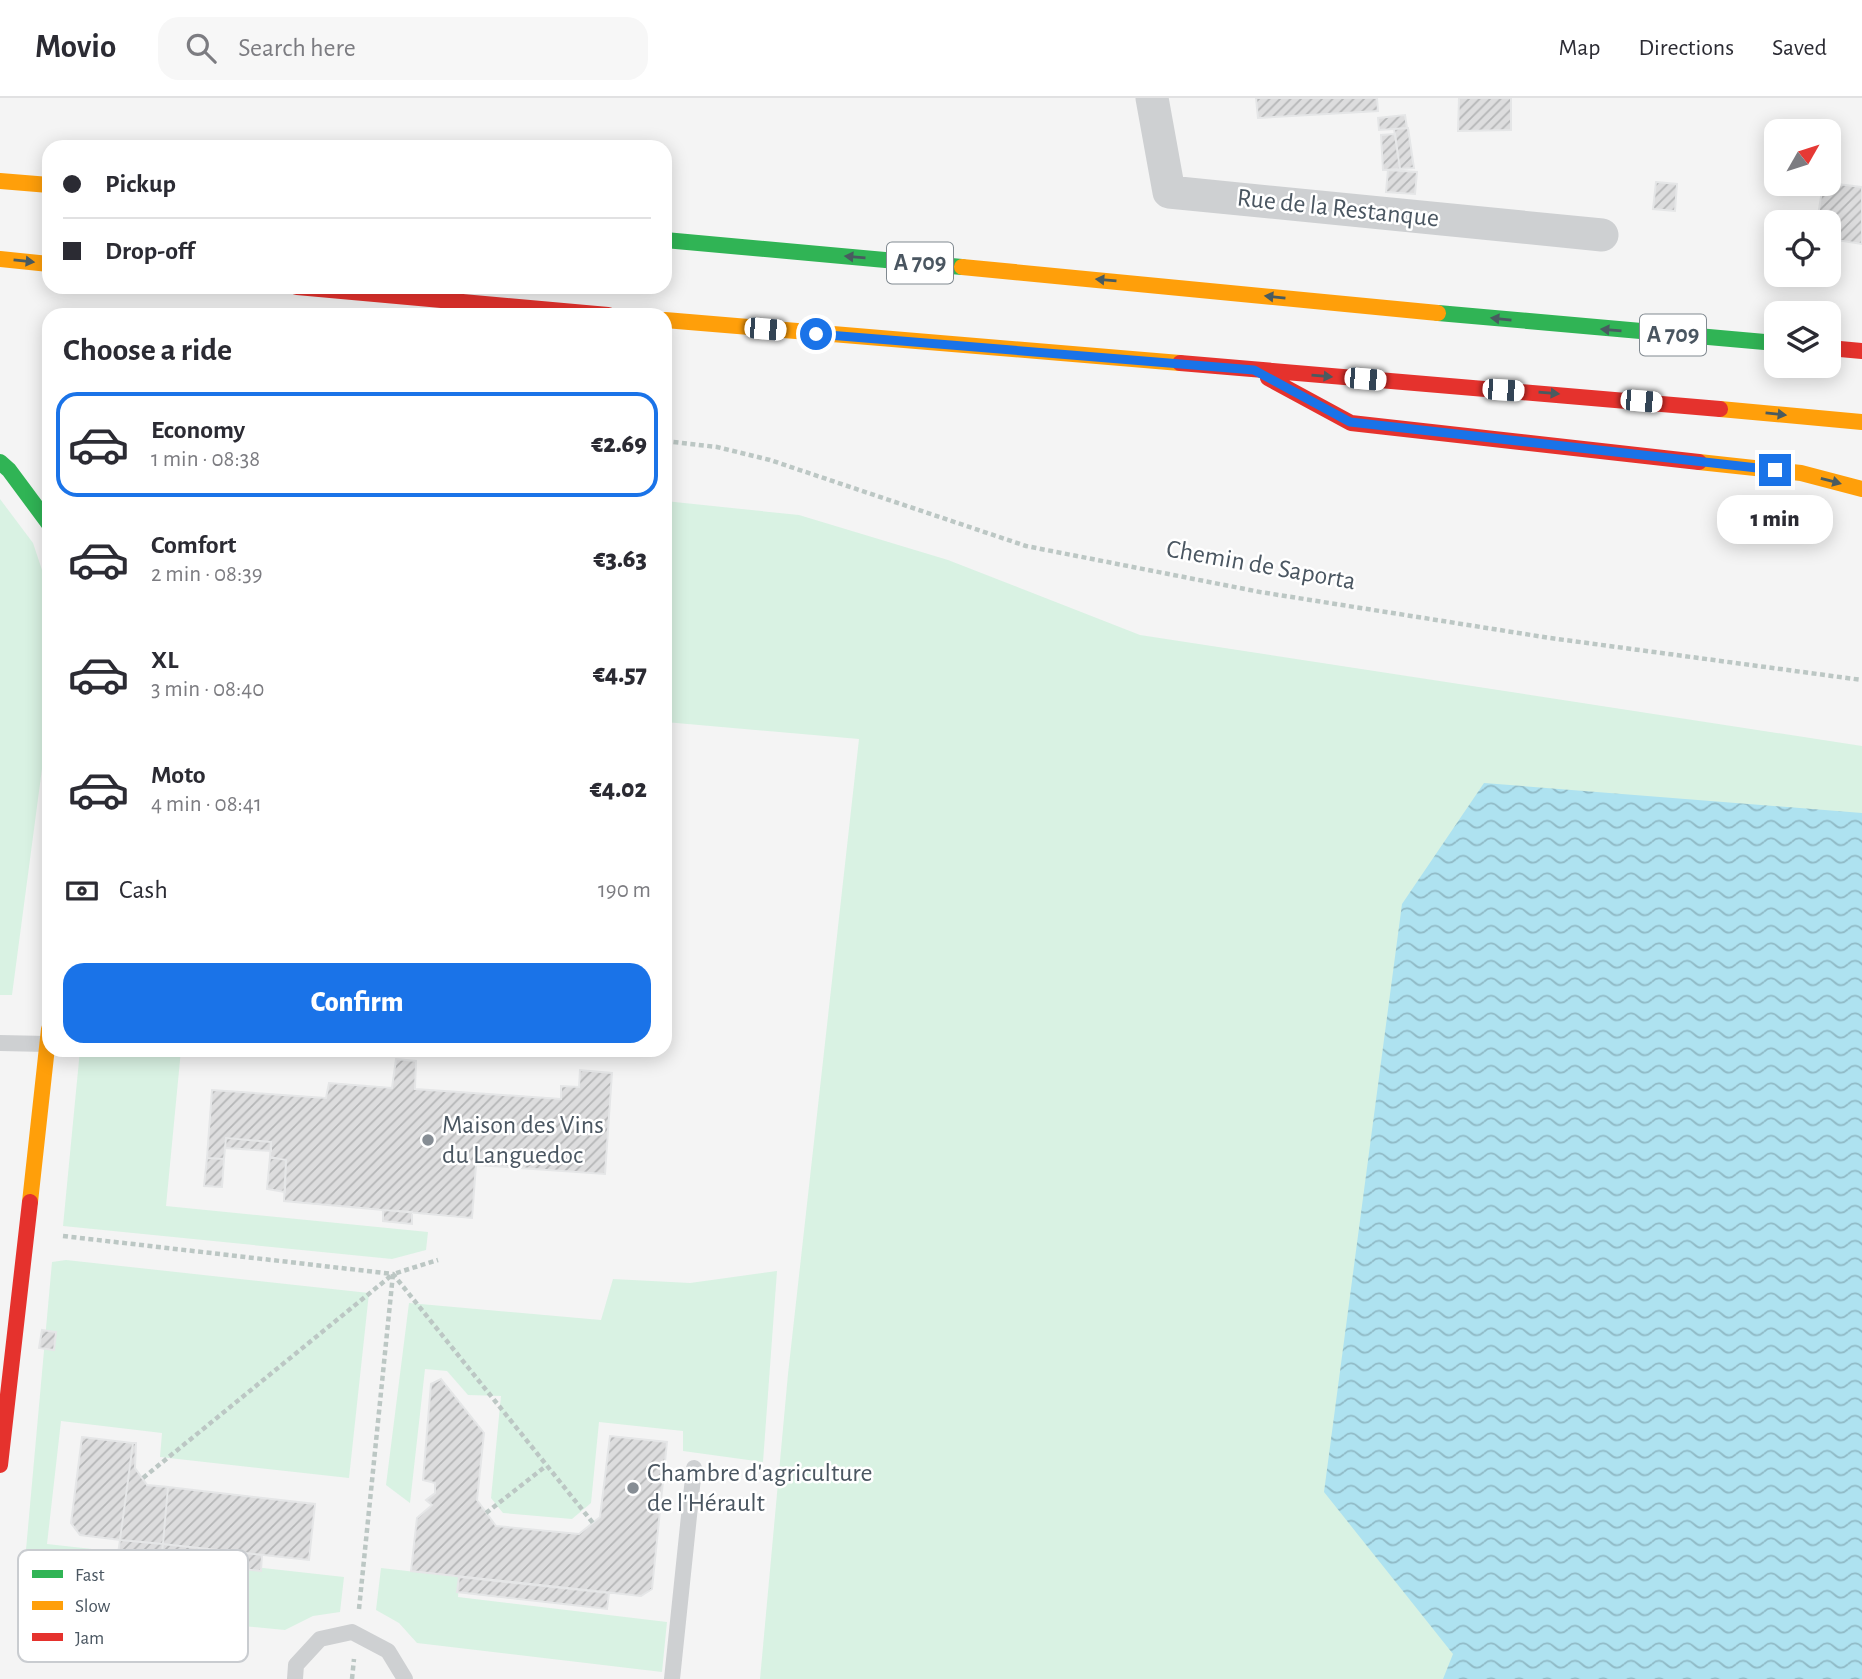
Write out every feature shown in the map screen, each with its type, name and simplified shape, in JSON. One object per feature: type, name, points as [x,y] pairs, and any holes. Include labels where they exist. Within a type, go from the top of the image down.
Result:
[{"type":"main road","points":[[0,181],[42,184]]},
{"type":"main road","name":"A 709","points":[[672,241],[1764,343]]},
{"type":"main road","points":[[0,259],[42,263]]},
{"type":"main road","points":[[375,294],[530,308]]},
{"type":"main road","points":[[672,321],[1641,401],[1862,422]]},
{"type":"main road","points":[[1841,349],[1862,351]]},
{"type":"main road","points":[[1254,370],[1350,422],[1801,473],[1862,489]]},
{"type":"main road","points":[[0,462],[42,515]]},
{"type":"main road","points":[[0,1465],[46,1057]]},
{"type":"street","name":"Rue de la Restanque","points":[[1152,98],[1169,192],[1602,235]]},
{"type":"lane","points":[[0,1043],[42,1037]]},
{"type":"lane","points":[[672,1679],[694,1468]]},
{"type":"lane","points":[[295,1679],[296,1665],[320,1639],[352,1632],[388,1651],[405,1679]]},
{"type":"path","name":"Chemin de Saporta","points":[[672,442],[717,447],[770,460],[901,506],[1039,549],[1274,594],[1550,638],[1862,680]]},
{"type":"path","points":[[27,1231],[393,1274],[593,1523]]},
{"type":"path","points":[[143,1478],[393,1274],[438,1260]]},
{"type":"path","points":[[352,1679],[393,1274]]},
{"type":"path","points":[[486,1513],[546,1466]]},
{"type":"green space","points":[[0,499],[33,543],[42,570],[42,769],[12,995],[0,995]]},
{"type":"green space","points":[[672,502],[799,515],[948,560],[1140,635],[1862,746],[1862,1679],[760,1679],[788,1374],[859,739],[672,723]]},
{"type":"green space","points":[[79,1057],[180,1057],[166,1206],[428,1232],[426,1250],[392,1259],[63,1226]]},
{"type":"green space","points":[[66,1260],[369,1293],[349,1478],[160,1457],[162,1433],[61,1421],[47,1544],[101,1550],[26,1550],[52,1262]]},
{"type":"green space","points":[[777,1271],[763,1462],[683,1451],[683,1431],[599,1422],[591,1503],[572,1519],[503,1513],[491,1498],[501,1396],[468,1395],[447,1371],[425,1369],[410,1503],[386,1485],[409,1303],[601,1320],[613,1279],[690,1283]]},
{"type":"green space","points":[[248,1566],[344,1577],[340,1612],[313,1616],[285,1630],[248,1626]]},
{"type":"green space","points":[[381,1568],[460,1577],[458,1597],[667,1622],[662,1672],[417,1643],[399,1623],[376,1610]]},
{"type":"water","points":[[1484,783],[1862,813],[1862,1679],[1443,1679],[1453,1654],[1324,1492],[1402,904]]},
{"type":"building","points":[[1256,98],[1377,98],[1378,111],[1258,118]]},
{"type":"building","points":[[1459,98],[1511,98],[1511,130],[1458,131]]},
{"type":"building","points":[[1405,115],[1407,128],[1379,130],[1378,118]]},
{"type":"building","points":[[1408,128],[1414,168],[1400,169],[1394,129]]},
{"type":"building","points":[[1395,134],[1400,169],[1383,170],[1381,135]]},
{"type":"building","points":[[1388,170],[1417,172],[1415,194],[1386,192]]},
{"type":"building","points":[[1656,182],[1677,184],[1675,211],[1653,209]]},
{"type":"building","points":[[1841,184],[1862,187],[1862,244],[1841,241],[1841,210],[1819,210],[1821,196],[1841,196]]},
{"type":"building","name":"Maison des Vins du Languedoc","points":[[396,1059],[416,1061],[415,1089],[561,1099],[561,1086],[579,1087],[580,1070],[612,1073],[605,1174],[476,1165],[472,1218],[284,1201],[286,1160],[270,1157],[271,1142],[226,1138],[224,1159],[207,1158],[212,1090],[326,1098],[329,1083],[392,1088]]},
{"type":"building","points":[[226,1138],[271,1142],[271,1151],[225,1148]]},
{"type":"building","points":[[270,1157],[286,1160],[285,1192],[267,1189]]},
{"type":"building","points":[[207,1158],[224,1159],[222,1187],[204,1186]]},
{"type":"building","points":[[383,1210],[412,1212],[412,1224],[383,1221]]},
{"type":"building","points":[[42,1330],[56,1332],[54,1350],[39,1348]]},
{"type":"building","name":"Chambre d'agriculture de l'Hérault","points":[[441,1379],[484,1433],[477,1500],[496,1526],[579,1534],[600,1517],[610,1436],[667,1442],[652,1589],[641,1596],[411,1571],[417,1518],[432,1505],[426,1500],[435,1493],[435,1483],[423,1480],[431,1384]]},
{"type":"building","points":[[82,1437],[133,1443],[120,1540],[80,1535],[71,1523]]},
{"type":"building","points":[[133,1443],[136,1443],[135,1468],[147,1485],[168,1487],[163,1544],[120,1540]]},
{"type":"building","points":[[168,1487],[315,1504],[309,1560],[248,1553],[248,1550],[218,1550],[163,1544]]},
{"type":"building","points":[[120,1540],[163,1544],[162,1550],[119,1550]]},
{"type":"building","points":[[163,1544],[217,1550],[162,1550]]},
{"type":"building","points":[[248,1553],[262,1555],[261,1571],[248,1569]]},
{"type":"building","points":[[459,1577],[609,1593],[607,1609],[457,1592]]},
{"type":"traffic: fast","points":[[672,241],[962,267]]},
{"type":"traffic: fast","points":[[1438,313],[1764,342]]},
{"type":"traffic: fast","points":[[0,462],[42,515]]},
{"type":"traffic: slow","points":[[0,181],[42,184]]},
{"type":"traffic: slow","points":[[0,259],[42,263]]},
{"type":"traffic: slow","points":[[962,267],[1438,313]]},
{"type":"traffic: slow","points":[[672,321],[1180,363]]},
{"type":"traffic: slow","points":[[1720,409],[1862,422]]},
{"type":"traffic: slow","points":[[1699,462],[1801,473],[1862,489]]},
{"type":"traffic: slow","points":[[30,1202],[46,1057]]},
{"type":"traffic: jam","points":[[375,294],[530,308]]},
{"type":"traffic: jam","points":[[1841,349],[1862,351]]},
{"type":"traffic: jam","points":[[1180,363],[1720,409]]},
{"type":"traffic: jam","points":[[1268,378],[1351,423],[1699,462]]},
{"type":"traffic: jam","points":[[0,1465],[30,1202]]},
{"type":"place","name":"Maison des Vins du Languedoc","points":[[428,1140]]},
{"type":"place","name":"Chambre d'agriculture de l'Hérault","points":[[633,1488]]},
{"type":"route","points":[[816,334],[1254,370],[1350,422],[1775,470]]}]
